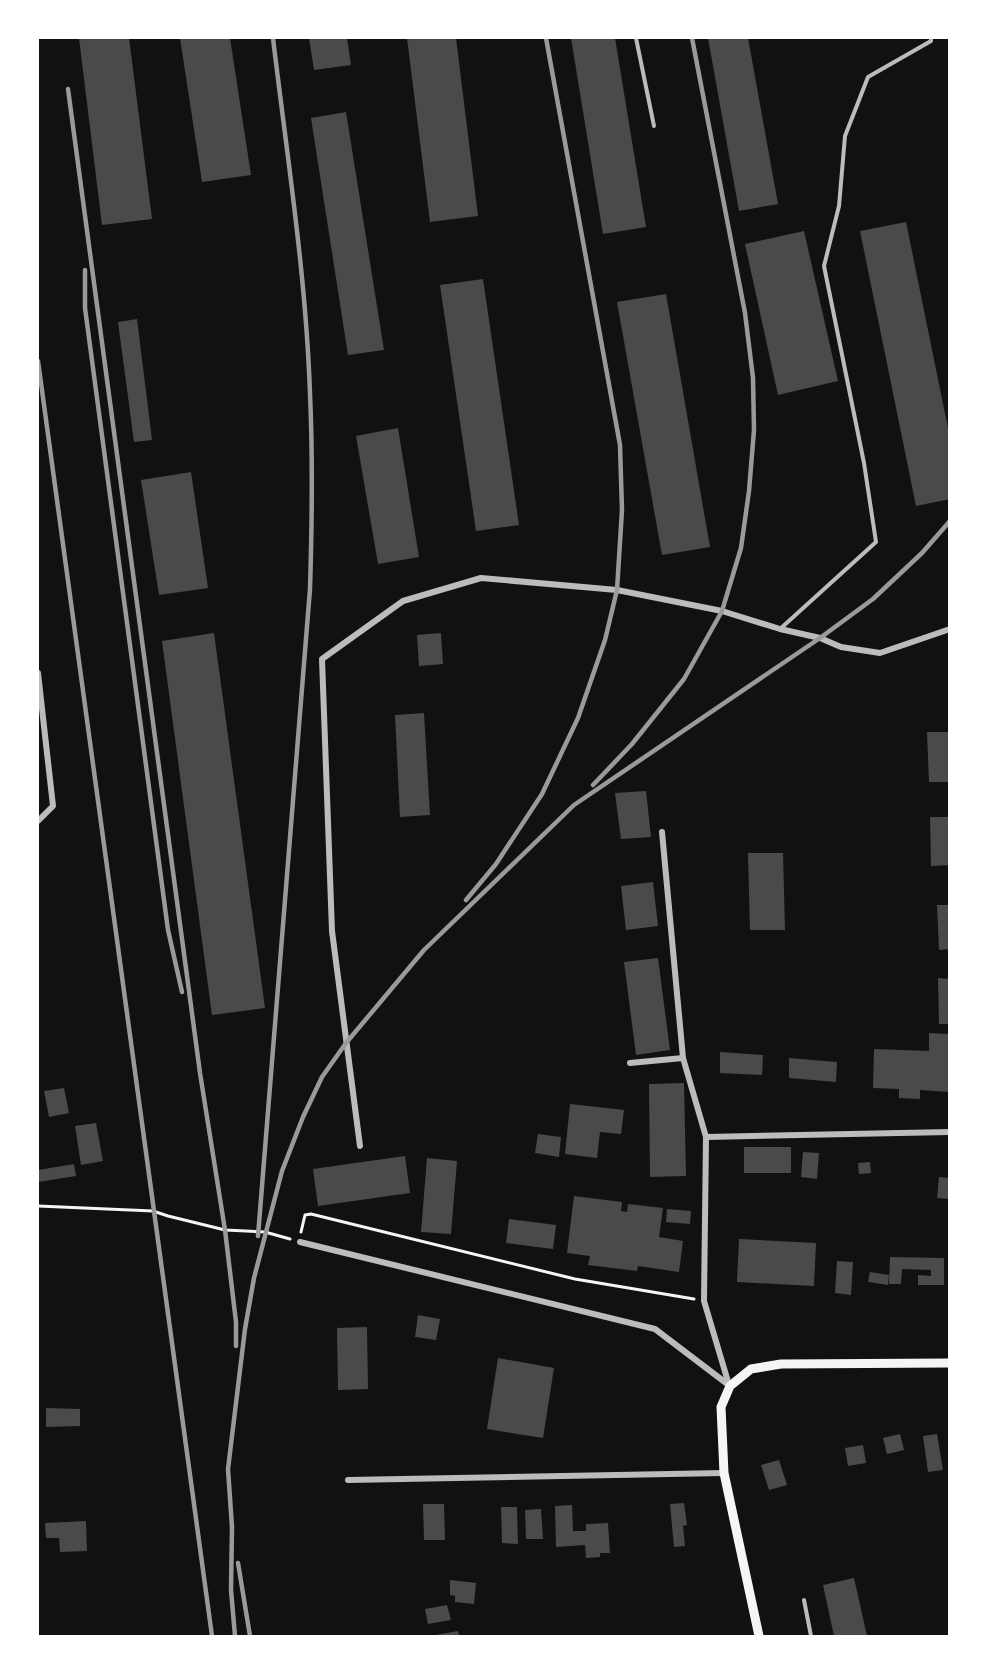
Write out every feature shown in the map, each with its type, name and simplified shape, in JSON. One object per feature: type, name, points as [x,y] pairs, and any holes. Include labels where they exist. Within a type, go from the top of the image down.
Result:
[{"type":"main road","points":[[759,1636],[724,1473],[721,1407],[730,1386],[752,1369],[781,1364],[950,1363]]},
{"type":"street","points":[[360,1146],[332,931],[322,659],[403,601],[481,578],[617,590],[722,611],[780,629],[820,638],[841,647],[880,653],[950,629]]},
{"type":"street","points":[[38,673],[52,806],[38,821]]},
{"type":"street","points":[[662,832],[683,1058],[706,1137],[704,1301],[730,1386]]},
{"type":"street","points":[[630,1063],[683,1058]]},
{"type":"street","points":[[706,1137],[950,1132]]},
{"type":"street","points":[[300,1242],[654,1329],[730,1386]]},
{"type":"street","points":[[348,1480],[724,1473]]},
{"type":"lane","points":[[636,38],[654,126]]},
{"type":"lane","points":[[780,629],[876,542],[864,463],[824,266],[838,206],[845,136],[868,77],[931,41],[931,38]]},
{"type":"lane","points":[[804,1600],[811,1636]]},
{"type":"path","points":[[38,1206],[153,1210],[225,1230],[266,1232],[300,1242],[302,1220],[304,1215],[311,1214],[575,1279],[704,1301]]},
{"type":"building","points":[[79,38],[129,38],[152,219],[102,225]]},
{"type":"building","points":[[180,38],[230,38],[251,175],[202,182]]},
{"type":"building","points":[[309,38],[347,38],[351,65],[314,70]]},
{"type":"building","points":[[407,38],[456,38],[478,216],[430,222]]},
{"type":"building","points":[[571,38],[615,38],[646,227],[603,234]]},
{"type":"building","points":[[708,38],[748,38],[778,204],[739,211]]},
{"type":"building","points":[[346,112],[384,350],[348,355],[311,118]]},
{"type":"building","points":[[906,222],[950,438],[950,499],[916,506],[860,231]]},
{"type":"building","points":[[804,231],[838,381],[778,395],[745,244]]},
{"type":"building","points":[[483,279],[519,525],[476,531],[440,285]]},
{"type":"building","points":[[666,294],[710,547],[662,555],[617,302]]},
{"type":"building","points":[[137,319],[152,440],[134,442],[118,322]]},
{"type":"building","points":[[398,428],[419,557],[378,564],[356,436]]},
{"type":"building","points":[[191,472],[208,588],[159,595],[141,480]]},
{"type":"building","points":[[214,633],[265,1008],[212,1015],[162,641]]},
{"type":"building","points":[[441,633],[443,664],[419,666],[417,635]]},
{"type":"building","points":[[424,713],[430,815],[400,817],[395,715]]},
{"type":"building","points":[[927,732],[950,732],[950,782],[929,782]]},
{"type":"building","points":[[646,791],[651,837],[621,839],[615,793]]},
{"type":"building","points":[[930,817],[950,817],[950,865],[931,866]]},
{"type":"building","points":[[748,853],[783,853],[785,930],[750,930]]},
{"type":"building","points":[[653,882],[658,926],[626,930],[621,886]]},
{"type":"building","points":[[937,905],[950,905],[950,949],[939,950]]},
{"type":"building","points":[[658,958],[670,1050],[636,1055],[624,962]]},
{"type":"building","points":[[938,978],[950,979],[950,1024],[939,1024]]},
{"type":"building","points":[[929,1033],[950,1034],[950,1092],[920,1090],[920,1099],[899,1098],[899,1089],[873,1088],[874,1049],[929,1051]]},
{"type":"building","points":[[720,1052],[763,1055],[762,1075],[720,1073]]},
{"type":"building","points":[[789,1058],[837,1062],[836,1082],[789,1078]]},
{"type":"building","points":[[684,1083],[686,1176],[650,1177],[649,1084]]},
{"type":"building","points":[[64,1088],[69,1113],[49,1117],[44,1091]]},
{"type":"building","points":[[570,1104],[624,1110],[621,1134],[600,1132],[597,1158],[565,1154]]},
{"type":"building","points":[[96,1123],[103,1161],[81,1165],[75,1126]]},
{"type":"building","points":[[538,1134],[561,1137],[559,1157],[535,1153]]},
{"type":"building","points":[[744,1147],[791,1147],[791,1173],[744,1173]]},
{"type":"building","points":[[803,1152],[819,1153],[817,1179],[801,1177]]},
{"type":"building","points":[[405,1156],[410,1193],[318,1206],[313,1169]]},
{"type":"building","points":[[427,1158],[457,1161],[451,1234],[421,1232]]},
{"type":"building","points":[[870,1162],[871,1173],[859,1174],[858,1163]]},
{"type":"building","points":[[74,1164],[76,1176],[38,1182],[38,1170]]},
{"type":"building","points":[[939,1177],[950,1178],[948,1199],[937,1198]]},
{"type":"building","points":[[574,1196],[622,1202],[621,1211],[627,1212],[628,1204],[663,1208],[659,1237],[683,1241],[679,1272],[638,1266],[637,1271],[588,1265],[590,1256],[567,1253]]},
{"type":"building","points":[[667,1209],[691,1211],[690,1224],[666,1222]]},
{"type":"building","points":[[509,1219],[556,1225],[553,1249],[506,1243]]},
{"type":"building","points":[[739,1239],[816,1243],[814,1286],[737,1282]]},
{"type":"building","points":[[890,1257],[944,1258],[944,1285],[918,1285],[918,1275],[931,1276],[931,1270],[902,1269],[901,1284],[889,1284]]},
{"type":"building","points":[[837,1261],[853,1262],[851,1295],[835,1293]]},
{"type":"building","points":[[870,1272],[889,1275],[888,1285],[868,1282]]},
{"type":"building","points":[[418,1315],[440,1319],[436,1340],[415,1337]]},
{"type":"building","points":[[367,1327],[368,1389],[338,1390],[337,1328]]},
{"type":"building","points":[[498,1358],[554,1368],[543,1438],[487,1429]]},
{"type":"building","points":[[46,1408],[80,1409],[80,1426],[46,1427]]},
{"type":"building","points":[[900,1434],[904,1450],[887,1454],[883,1438]]},
{"type":"building","points":[[937,1434],[943,1470],[928,1472],[923,1436]]},
{"type":"building","points":[[863,1445],[866,1463],[848,1466],[845,1448]]},
{"type":"building","points":[[779,1460],[787,1485],[769,1490],[761,1465]]},
{"type":"building","points":[[684,1503],[687,1525],[683,1526],[685,1546],[674,1547],[670,1504]]},
{"type":"building","points":[[423,1504],[444,1504],[445,1540],[424,1540]]},
{"type":"building","points":[[572,1505],[573,1531],[586,1531],[586,1524],[608,1523],[610,1553],[600,1553],[600,1557],[586,1558],[585,1545],[556,1547],[555,1506]]},
{"type":"building","points":[[501,1507],[517,1507],[518,1544],[502,1543]]},
{"type":"building","points":[[541,1509],[543,1539],[526,1539],[525,1510]]},
{"type":"building","points":[[86,1521],[87,1551],[60,1552],[59,1538],[46,1538],[45,1523]]},
{"type":"building","points":[[854,1578],[867,1636],[834,1636],[823,1585]]},
{"type":"building","points":[[450,1580],[476,1583],[474,1604],[455,1602],[455,1596],[450,1595]]},
{"type":"building","points":[[447,1605],[451,1620],[428,1624],[425,1609]]},
{"type":"building","points":[[458,1631],[459,1636],[436,1636],[436,1635]]},
{"type":"railway","points":[[258,1236],[310,589],[312,516],[308,349],[295,216],[273,38]]},
{"type":"railway","points":[[466,900],[496,864],[542,794],[578,718],[605,640],[617,590],[622,510],[620,445],[546,38]]},
{"type":"railway","points":[[593,785],[632,744],[684,679],[722,611],[741,548],[749,491],[754,430],[753,378],[745,313],[692,38]]},
{"type":"railway","points":[[68,89],[200,1073],[225,1230],[236,1322],[236,1346]]},
{"type":"railway","points":[[85,270],[85,308],[168,930],[182,992]]},
{"type":"railway","points":[[38,361],[212,1636]]},
{"type":"railway","points":[[235,1636],[231,1590],[232,1527],[228,1469],[245,1329],[254,1278],[282,1171],[303,1117],[322,1077],[346,1043],[424,950],[574,805],[820,638],[873,599],[922,553],[950,521]]},
{"type":"railway","points":[[238,1563],[250,1636]]}]
